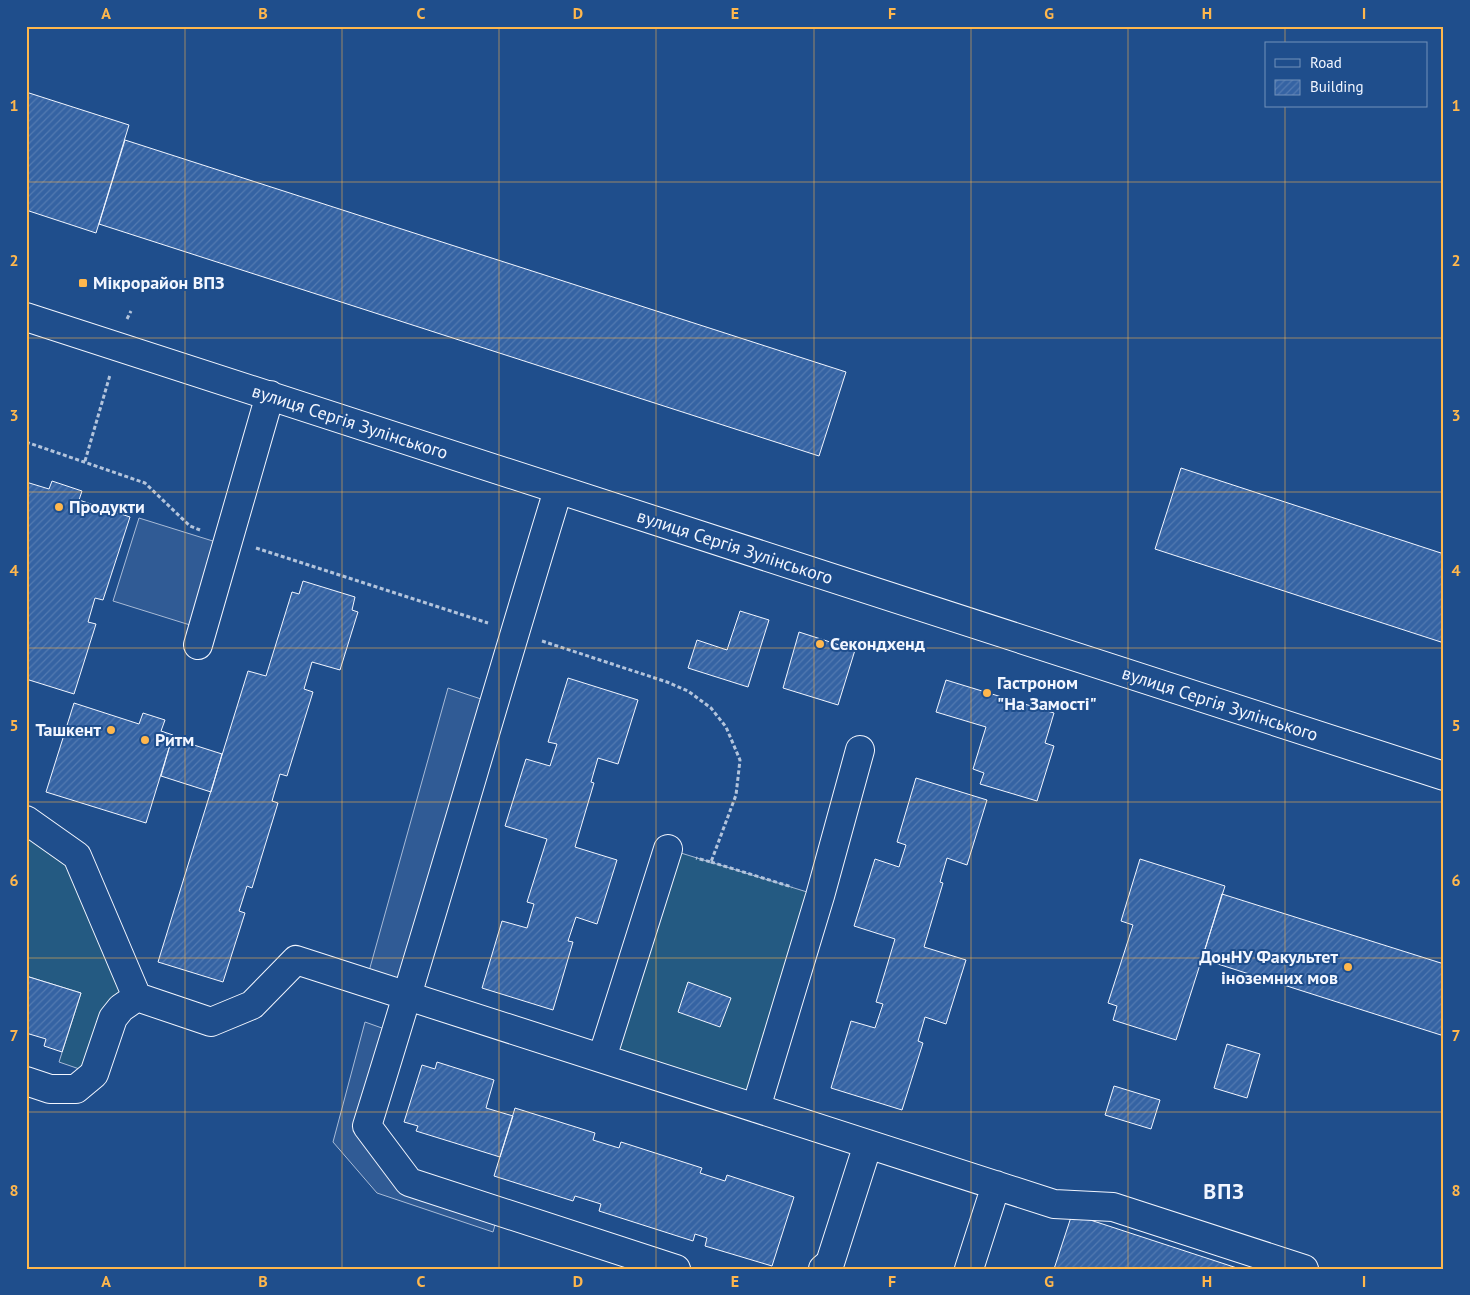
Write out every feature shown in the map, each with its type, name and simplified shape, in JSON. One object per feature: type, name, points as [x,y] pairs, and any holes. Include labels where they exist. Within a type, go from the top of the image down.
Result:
[{"type":"street","name":"вулиця Сергія Зулінського","points":[[26,317],[1444,776]]},
{"type":"street","points":[[198,645],[270,396]]},
{"type":"street","points":[[558,490],[514,632],[408,996],[367,1126],[408,1182],[676,1269]]},
{"type":"street","points":[[756,1108],[820,896],[860,750]]},
{"type":"street","points":[[26,820],[77,856],[137,997],[211,1022],[252,1005],[296,960],[1054,1204],[1113,1207],[1304,1269]]},
{"type":"street","points":[[602,1058],[668,849]]},
{"type":"street","points":[[26,1081],[50,1089],[76,1089],[94,1074],[113,1018],[121,1008],[137,997]]},
{"type":"street","points":[[823,1269],[830,1263],[868,1144]]},
{"type":"street","points":[[969,1269],[996,1185]]},
{"type":"path","points":[[85,461],[118,347],[131,310]]},
{"type":"path","points":[[26,442],[145,483],[190,526],[667,682],[688,691],[711,708],[726,727],[740,760],[736,795],[711,862]]},
{"type":"path","points":[[668,849],[820,896]]},
{"type":"shaded area","points":[[139,518],[216,542],[190,625],[113,601]]},
{"type":"shaded area","points":[[448,688],[493,703],[408,996],[366,982]]},
{"type":"shaded area","points":[[26,820],[77,856],[137,997],[94,1074],[59,1062],[81,993],[26,976]]},
{"type":"shaded area","points":[[668,849],[820,896],[756,1108],[602,1058]]},
{"type":"shaded area","points":[[365,1022],[396,1033],[367,1126],[409,1182],[499,1211],[493,1232],[377,1193],[333,1142]]},
{"type":"building","points":[[26,92],[129,125],[96,233],[26,210]]},
{"type":"building","points":[[125,140],[846,372],[819,456],[99,224]]},
{"type":"building","points":[[1181,468],[1444,554],[1444,643],[1155,549]]},
{"type":"building","points":[[52,481],[82,491],[79,500],[130,517],[103,600],[95,598],[88,622],[96,624],[74,694],[26,679],[26,482],[49,489]]},
{"type":"building","points":[[303,581],[355,597],[352,610],[358,612],[340,670],[312,662],[304,689],[313,692],[287,776],[280,774],[272,801],[278,803],[252,888],[247,886],[239,911],[245,913],[223,982],[158,962],[248,671],[266,676],[292,592],[299,594]]},
{"type":"building","points":[[740,611],[769,620],[748,687],[688,668],[697,640],[727,650]]},
{"type":"building","points":[[799,632],[855,650],[838,705],[783,688]]},
{"type":"building","points":[[568,678],[638,700],[618,764],[598,758],[591,782],[594,783],[575,847],[617,860],[597,924],[576,917],[568,941],[573,942],[553,1010],[482,988],[502,921],[527,928],[534,904],[527,902],[547,839],[505,826],[526,759],[550,766],[557,744],[548,742]]},
{"type":"building","points":[[946,680],[1054,713],[1045,743],[1054,746],[1037,801],[980,784],[984,773],[973,769],[986,727],[936,712]]},
{"type":"building","points":[[74,703],[139,724],[143,713],[165,720],[161,731],[173,735],[146,823],[46,792]]},
{"type":"building","points":[[172,738],[222,754],[211,792],[161,776]]},
{"type":"building","points":[[916,778],[987,800],[967,865],[947,858],[940,882],[943,883],[924,947],[966,960],[946,1024],[925,1017],[918,1041],[923,1043],[902,1110],[831,1088],[851,1021],[875,1028],[883,1004],[876,1002],[895,939],[854,926],[875,859],[899,867],[906,845],[897,842]]},
{"type":"building","points":[[1140,859],[1225,886],[1176,1040],[1113,1020],[1117,1006],[1108,1003],[1133,925],[1121,921]]},
{"type":"building","points":[[1222,894],[1444,964],[1444,1036],[1202,959]]},
{"type":"building","points":[[26,976],[81,993],[62,1052],[44,1046],[46,1039],[26,1033]]},
{"type":"building","points":[[688,982],[731,998],[720,1027],[678,1012]]},
{"type":"building","points":[[1227,1044],[1260,1054],[1247,1098],[1214,1088]]},
{"type":"building","points":[[437,1062],[494,1080],[486,1108],[513,1116],[500,1157],[416,1131],[418,1126],[404,1122],[422,1065],[435,1069]]},
{"type":"building","points":[[1114,1086],[1160,1100],[1151,1129],[1105,1115]]},
{"type":"building","points":[[515,1108],[595,1133],[593,1140],[619,1148],[621,1142],[702,1168],[700,1173],[725,1181],[727,1175],[794,1197],[772,1266],[705,1246],[707,1238],[695,1234],[693,1241],[599,1211],[601,1204],[575,1196],[573,1201],[494,1176]]},
{"type":"building","points":[[1072,1214],[1240,1269],[1054,1269]]},
{"type":"place","name":"Мікрорайон ВПЗ","points":[[83,283]]},
{"type":"place","name":"Продукти","points":[[59,507]]},
{"type":"place","name":"Секондхенд","points":[[820,644]]},
{"type":"place","name":"Гастроном \"На Замості\"","points":[[987,693]]},
{"type":"place","name":"Ташкент","points":[[111,730]]},
{"type":"place","name":"Ритм","points":[[145,740]]},
{"type":"place","name":"ДонНУ Факультет іноземних мов","points":[[1348,967]]},
{"type":"district","name":"ВПЗ","points":[[1224,1191]]}]
